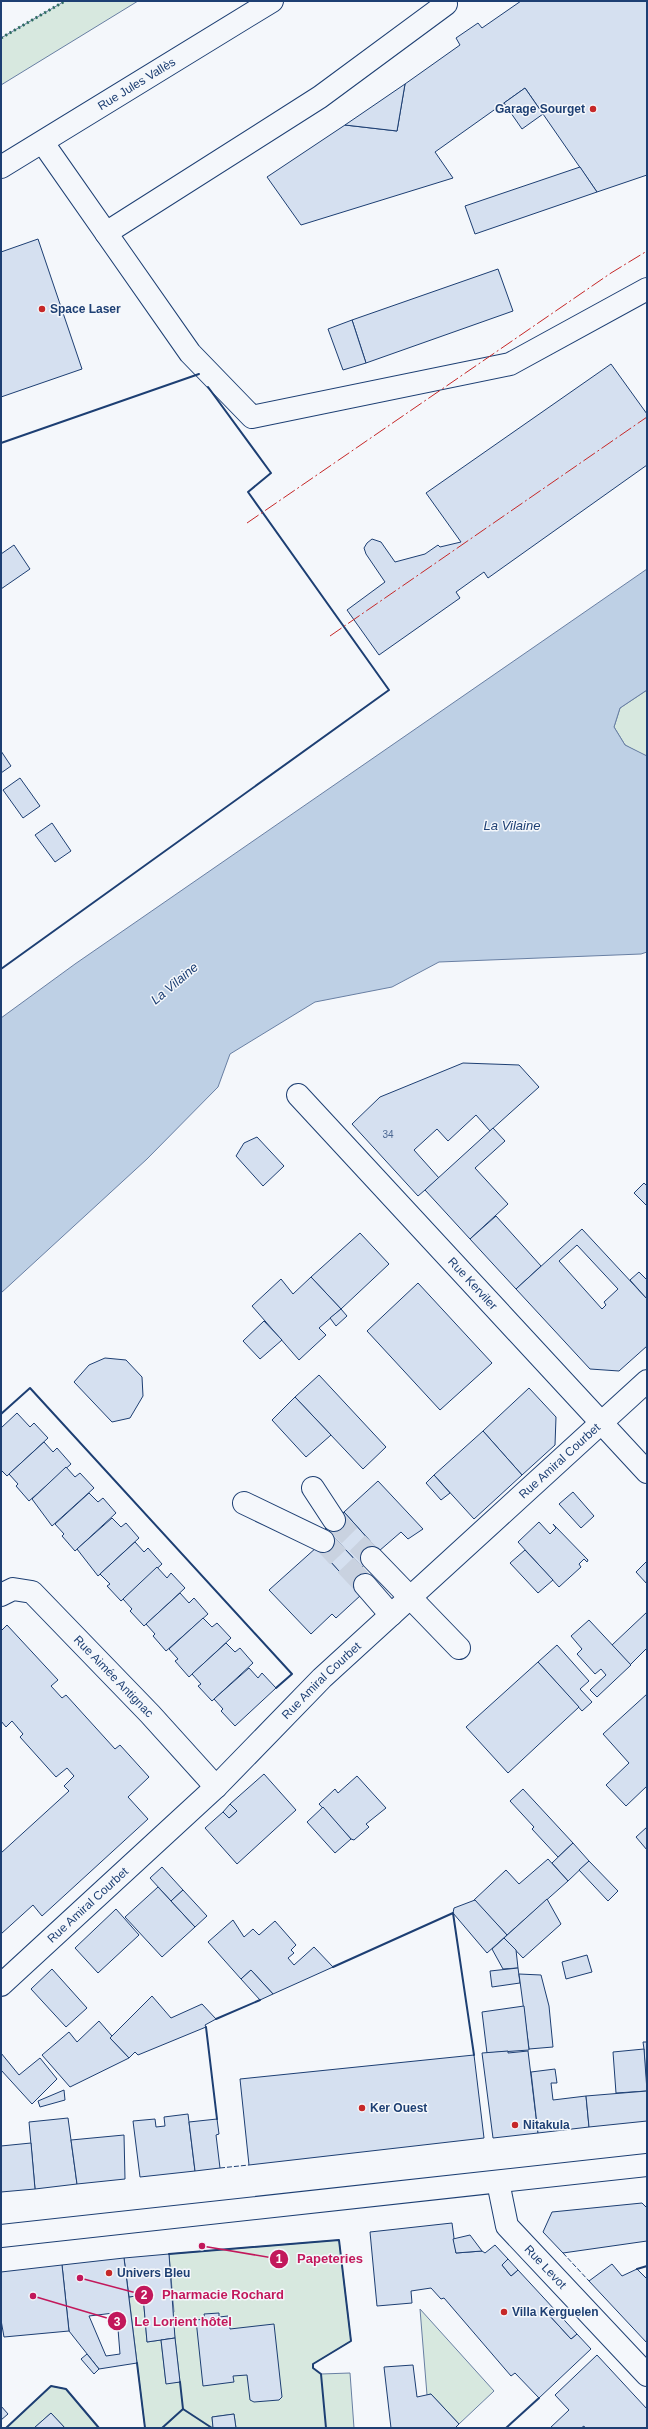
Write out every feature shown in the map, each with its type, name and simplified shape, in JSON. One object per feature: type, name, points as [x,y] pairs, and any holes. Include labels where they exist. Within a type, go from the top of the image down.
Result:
[{"type":"street","name":"Rue Jules Vallès","points":[[1,167],[43,143],[272,1]]},
{"type":"street","points":[[106,233],[320,97],[446,4],[444,1]]},
{"type":"street","points":[[43,143],[190,353],[252,417],[510,364],[647,289]]},
{"type":"street","name":"Rue Kerviler","points":[[298,1095],[647,1472]]},
{"type":"street","name":"Rue Amiral Courbet","points":[[1,1985],[216,1787],[322,1678],[647,1381]]},
{"type":"street","points":[[313,1488],[334,1520]]},
{"type":"street","points":[[244,1502],[323,1541]]},
{"type":"street","points":[[372,1558],[459,1648]]},
{"type":"street","points":[[365,1585],[391,1615]]},
{"type":"street","name":"Rue Aimée Antignac","points":[[1,1595],[13,1590],[32,1592],[150,1714],[216,1787]]},
{"type":"street","points":[[1,2236],[647,2165]]},
{"type":"street","name":"Rue Levot","points":[[498,2182],[507,2226],[647,2375]]},
{"type":"shaded area","points":[[65,1],[138,1],[1,85],[1,38]]},
{"type":"shaded area","points":[[647,690],[647,756],[645,756],[625,745],[614,727],[620,708]]},
{"type":"shaded area","points":[[339,2240],[351,2341],[313,2364],[313,2368],[321,2374],[350,2373],[354,2428],[236,2428],[234,2414],[212,2417],[213,2428],[145,2428],[129,2297],[143,2295],[147,2342],[161,2340],[166,2383],[180,2382],[172,2313],[174,2312],[169,2254]]},
{"type":"shaded area","points":[[420,2309],[494,2391],[459,2424],[431,2394],[427,2395]]},
{"type":"shaded area","points":[[51,2386],[66,2389],[99,2428],[65,2428],[51,2413],[34,2428],[6,2428]]},
{"type":"water","name":"La Vilaine","points":[[647,569],[647,690],[620,708],[614,727],[625,745],[647,756],[647,952],[641,954],[439,962],[392,987],[315,1002],[230,1054],[218,1087],[147,1159],[1,1293],[1,1018],[75,964]]},
{"type":"building","name":"Garage Sourget","points":[[521,1],[647,1],[647,175],[597,192],[525,88],[435,152],[453,178],[301,225],[267,177],[345,125],[397,131],[405,84],[460,45],[456,38],[478,23],[482,28]]},
{"type":"building","points":[[405,84],[397,131],[345,125]]},
{"type":"building","points":[[525,88],[543,114],[522,129],[504,103]]},
{"type":"building","points":[[580,167],[597,192],[475,234],[465,206]]},
{"type":"building","points":[[38,239],[82,369],[1,397],[1,252]]},
{"type":"building","points":[[498,269],[513,311],[366,363],[352,320]]},
{"type":"building","points":[[352,320],[366,363],[343,370],[328,329]]},
{"type":"building","points":[[611,364],[647,414],[647,465],[488,578],[484,572],[456,592],[460,598],[379,655],[347,610],[385,582],[366,554],[364,548],[367,543],[372,539],[381,542],[395,562],[425,554],[438,545],[440,547],[461,542],[426,493]]},
{"type":"building","points":[[14,545],[30,569],[1,589],[1,554]]},
{"type":"building","points":[[1,751],[11,766],[1,773]]},
{"type":"building","points":[[20,778],[40,806],[23,818],[3,790]]},
{"type":"building","points":[[52,823],[71,851],[55,862],[35,835]]},
{"type":"building","points":[[463,1063],[519,1065],[539,1087],[490,1131],[476,1115],[448,1141],[437,1129],[414,1150],[439,1178],[418,1196],[352,1124],[380,1097]]},
{"type":"building","points":[[493,1128],[505,1141],[475,1168],[508,1204],[470,1239],[425,1190]]},
{"type":"building","points":[[257,1137],[284,1166],[263,1186],[236,1156],[244,1143]]},
{"type":"building","points":[[644,1183],[647,1186],[647,1206],[634,1193]]},
{"type":"building","points":[[496,1216],[541,1266],[516,1289],[470,1239]]},
{"type":"building","points":[[582,1229],[647,1299],[647,1346],[619,1371],[590,1369],[516,1289]],"holes":[[[577,1245],[618,1289],[604,1302],[606,1305],[602,1309],[559,1261]]]},
{"type":"building","points":[[360,1233],[389,1264],[341,1309],[311,1277]]},
{"type":"building","points":[[639,1272],[647,1280],[647,1299],[630,1280]]},
{"type":"building","points":[[311,1277],[341,1309],[319,1328],[326,1335],[299,1360],[252,1306],[281,1279],[293,1294]]},
{"type":"building","points":[[418,1283],[492,1363],[440,1410],[367,1331]]},
{"type":"building","points":[[341,1309],[347,1316],[336,1326],[330,1318]]},
{"type":"building","points":[[264,1321],[282,1340],[260,1359],[243,1341]]},
{"type":"building","points":[[105,1358],[126,1360],[142,1377],[143,1396],[130,1418],[112,1422],[74,1382],[89,1365]]},
{"type":"building","points":[[319,1375],[386,1447],[363,1469],[295,1397]]},
{"type":"building","points":[[529,1388],[556,1417],[555,1445],[522,1475],[483,1431]]},
{"type":"building","points":[[295,1397],[331,1435],[306,1457],[272,1420]]},
{"type":"building","points":[[17,1413],[30,1427],[34,1423],[48,1438],[7,1476],[1,1470],[1,1428]]},
{"type":"building","points":[[483,1431],[522,1475],[474,1519],[434,1475]]},
{"type":"building","points":[[44,1442],[53,1452],[57,1448],[71,1464],[29,1501],[16,1486],[18,1484],[9,1474]]},
{"type":"building","points":[[66,1467],[75,1477],[80,1473],[94,1488],[52,1526],[32,1499]]},
{"type":"building","points":[[434,1475],[450,1493],[441,1500],[426,1483]]},
{"type":"building","points":[[378,1481],[423,1529],[408,1539],[401,1532],[379,1551],[344,1512]]},
{"type":"building","points":[[573,1492],[594,1516],[581,1528],[559,1504]]},
{"type":"building","points":[[89,1493],[98,1502],[103,1498],[116,1513],[75,1551],[62,1536],[64,1534],[55,1524]]},
{"type":"building","points":[[344,1512],[379,1551],[362,1567],[325,1528]]},
{"type":"building","points":[[112,1518],[121,1527],[126,1523],[139,1538],[98,1576],[77,1549]]},
{"type":"building","points":[[539,1522],[550,1534],[556,1528],[553,1524],[588,1560],[587,1562],[584,1559],[579,1564],[581,1567],[559,1587],[518,1542]]},
{"type":"building","points":[[331,1534],[372,1578],[357,1591],[317,1547]]},
{"type":"building","points":[[135,1542],[144,1552],[148,1548],[162,1564],[121,1601],[107,1586],[110,1584],[100,1574]]},
{"type":"building","points":[[317,1547],[361,1595],[336,1618],[332,1614],[311,1634],[269,1590]]},
{"type":"building","points":[[525,1550],[553,1580],[538,1593],[510,1563]]},
{"type":"building","points":[[647,1561],[647,1584],[636,1572]]},
{"type":"building","points":[[157,1567],[167,1578],[171,1573],[185,1588],[144,1626],[130,1611],[132,1609],[123,1599]]},
{"type":"building","points":[[180,1593],[189,1603],[194,1598],[208,1614],[166,1651],[153,1636],[155,1634],[146,1624]]},
{"type":"building","points":[[647,1612],[647,1648],[630,1665],[612,1645]]},
{"type":"building","points":[[203,1618],[212,1627],[217,1623],[231,1638],[189,1677],[175,1661],[178,1659],[169,1649]]},
{"type":"building","points":[[589,1620],[631,1665],[597,1697],[590,1690],[606,1675],[601,1669],[595,1674],[577,1654],[582,1649],[571,1636]]},
{"type":"building","points":[[7,1625],[58,1680],[51,1686],[62,1698],[66,1695],[115,1749],[120,1745],[149,1777],[128,1797],[148,1819],[42,1916],[33,1905],[1,1934],[1,1853],[69,1791],[64,1786],[74,1776],[67,1768],[56,1777],[20,1737],[23,1734],[12,1721],[6,1727],[1,1721],[1,1631]]},
{"type":"building","points":[[226,1643],[235,1652],[240,1648],[253,1663],[212,1701],[198,1686],[201,1684],[192,1674]]},
{"type":"building","points":[[557,1645],[589,1681],[580,1689],[592,1702],[582,1711],[538,1662]]},
{"type":"building","points":[[538,1662],[579,1707],[508,1773],[466,1727]]},
{"type":"building","points":[[249,1668],[258,1678],[262,1673],[276,1688],[235,1726],[221,1711],[223,1709],[214,1699]]},
{"type":"building","points":[[647,1694],[647,1786],[626,1806],[606,1785],[629,1763],[603,1734]]},
{"type":"building","points":[[264,1774],[296,1810],[237,1864],[205,1828],[223,1812],[229,1818],[237,1811],[230,1804]]},
{"type":"building","points":[[357,1776],[386,1808],[366,1824],[369,1827],[354,1840],[351,1839],[319,1804],[335,1789],[338,1793]]},
{"type":"building","points":[[523,1789],[573,1843],[558,1857],[532,1829],[534,1827],[510,1801]]},
{"type":"building","points":[[230,1804],[237,1811],[229,1818],[223,1812]]},
{"type":"building","points":[[323,1807],[351,1839],[335,1853],[307,1822]]},
{"type":"building","points":[[647,1827],[647,1850],[636,1837]]},
{"type":"building","points":[[573,1843],[589,1861],[568,1881],[552,1863]]},
{"type":"building","points":[[548,1859],[568,1881],[507,1935],[474,1900],[506,1870],[519,1884]]},
{"type":"building","points":[[589,1861],[618,1891],[608,1901],[579,1870]]},
{"type":"building","points":[[162,1867],[183,1890],[171,1901],[150,1878]]},
{"type":"building","points":[[158,1887],[195,1927],[162,1957],[125,1917]]},
{"type":"building","points":[[183,1890],[207,1916],[195,1927],[171,1901]]},
{"type":"building","points":[[547,1899],[561,1924],[523,1958],[504,1938]]},
{"type":"building","points":[[475,1900],[507,1935],[487,1953],[453,1913],[454,1908]]},
{"type":"building","points":[[116,1909],[139,1935],[98,1973],[75,1948]]},
{"type":"building","points":[[233,1920],[244,1937],[253,1929],[259,1935],[275,1921],[296,1945],[291,1950],[294,1953],[288,1958],[294,1965],[314,1947],[333,1967],[273,1994],[251,1970],[241,1979],[208,1942]]},
{"type":"building","points":[[504,1938],[516,1950],[518,1968],[503,1969],[492,1949]]},
{"type":"building","points":[[587,1955],[592,1972],[566,1979],[562,1962]]},
{"type":"building","points":[[518,1968],[520,1983],[492,1987],[490,1971]]},
{"type":"building","points":[[52,1969],[87,2008],[66,2027],[31,1989]]},
{"type":"building","points":[[251,1970],[273,1994],[260,2000],[241,1979]]},
{"type":"building","points":[[519,1974],[541,1975],[549,2006],[553,2047],[529,2049]]},
{"type":"building","points":[[152,1996],[171,2018],[202,2004],[216,2019],[205,2025],[206,2027],[138,2055],[135,2052],[129,2058],[110,2038]]},
{"type":"building","points":[[524,2006],[529,2050],[487,2053],[482,2012]]},
{"type":"building","points":[[99,2021],[112,2036],[110,2038],[129,2058],[70,2087],[42,2055],[69,2032],[77,2042]]},
{"type":"building","points":[[643,2042],[647,2042],[646,2084],[644,2049]]},
{"type":"building","points":[[644,2049],[647,2091],[616,2093],[613,2052]]},
{"type":"building","points":[[508,2051],[508,2053],[528,2051],[538,2133],[493,2138],[482,2053]]},
{"type":"building","points":[[1,2053],[19,2075],[40,2058],[57,2079],[32,2104],[1,2070]]},
{"type":"building","name":"Ker Ouest","points":[[474,2055],[484,2138],[249,2165],[240,2079]]},
{"type":"building","points":[[555,2069],[557,2083],[551,2083],[553,2100],[586,2096],[589,2127],[538,2133],[531,2072]]},
{"type":"building","points":[[64,2090],[65,2100],[40,2107],[38,2101]]},
{"type":"building","points":[[647,2091],[647,2121],[589,2127],[586,2096]]},
{"type":"building","points":[[188,2114],[195,2171],[140,2177],[133,2121],[155,2119],[156,2127],[165,2126],[164,2117]]},
{"type":"building","points":[[68,2118],[77,2184],[35,2189],[29,2122]]},
{"type":"building","points":[[217,2119],[219,2134],[216,2135],[220,2168],[195,2171],[189,2122]]},
{"type":"building","points":[[124,2135],[125,2179],[77,2184],[71,2140]]},
{"type":"building","points":[[31,2143],[35,2189],[1,2192],[1,2146]]},
{"type":"building","points":[[642,2203],[647,2208],[647,2241],[563,2253],[543,2232],[552,2212]]},
{"type":"building","name":"Villa Kerguelen","points":[[452,2223],[456,2253],[482,2251],[485,2253],[495,2245],[508,2259],[502,2265],[511,2276],[518,2270],[555,2310],[549,2315],[571,2339],[577,2334],[591,2349],[539,2398],[515,2373],[511,2376],[444,2298],[441,2299],[431,2288],[411,2291],[412,2303],[377,2306],[370,2232]]},
{"type":"building","points":[[470,2235],[482,2251],[456,2253],[453,2239]]},
{"type":"building","points":[[169,2254],[175,2338],[147,2342],[143,2295],[129,2297],[124,2258]]},
{"type":"building","points":[[124,2258],[137,2363],[99,2369],[69,2331],[62,2265]],"holes":[[[122,2312],[123,2324],[118,2329],[120,2354],[106,2356],[89,2316]]]},
{"type":"building","points":[[508,2259],[518,2270],[511,2276],[502,2265]]},
{"type":"building","points":[[612,2264],[622,2276],[637,2269],[647,2279],[647,2343],[589,2281]]},
{"type":"building","points":[[62,2265],[69,2331],[4,2337],[1,2320],[1,2272]]},
{"type":"building","points":[[555,2310],[577,2334],[571,2339],[549,2315]]},
{"type":"building","points":[[219,2313],[219,2317],[228,2316],[230,2329],[274,2324],[282,2397],[279,2400],[254,2402],[250,2400],[247,2375],[233,2376],[234,2382],[203,2386],[196,2320],[205,2319],[204,2314]]},
{"type":"building","points":[[175,2338],[180,2382],[166,2384],[161,2340]]},
{"type":"building","points":[[87,2354],[99,2369],[94,2374],[81,2359]]},
{"type":"building","points":[[597,2355],[647,2409],[647,2428],[585,2428],[584,2426],[581,2428],[550,2428],[569,2410],[555,2395]]},
{"type":"building","points":[[413,2365],[417,2397],[431,2394],[459,2424],[455,2428],[391,2428],[384,2367]]},
{"type":"building","points":[[1,2406],[8,2414],[1,2420]]},
{"type":"building","points":[[51,2413],[65,2428],[34,2428]]},
{"type":"building","points":[[234,2414],[236,2428],[213,2428],[212,2417]]},
{"type":"tunnel","points":[[334,1520],[372,1558]]},
{"type":"tunnel","points":[[323,1541],[365,1585]]},
{"type":"hedge","points":[[1,38],[65,1]]},
{"type":"fence","points":[[220,2168],[249,2165]]},
{"type":"fence","points":[[563,2253],[589,2281]]},
{"type":"wall","points":[[1,443],[199,374]]},
{"type":"wall","points":[[1,969],[389,690],[248,492],[271,473],[208,387]]},
{"type":"wall","points":[[1,1414],[30,1388],[292,1674],[276,1688]]},
{"type":"wall","points":[[333,1967],[453,1913],[474,2055]]},
{"type":"wall","points":[[216,2019],[260,2000]]},
{"type":"wall","points":[[206,2027],[217,2119]]},
{"type":"wall","points":[[169,2254],[339,2240],[351,2341],[313,2364],[313,2368],[321,2374],[326,2428]]},
{"type":"wall","points":[[637,2269],[647,2266]]},
{"type":"wall","points":[[137,2363],[145,2428]]},
{"type":"wall","points":[[162,2428],[183,2409],[180,2382]]},
{"type":"wall","points":[[6,2428],[51,2386],[66,2389],[99,2428]]},
{"type":"wall","points":[[506,2428],[539,2398]]},
{"type":"wall","points":[[183,2409],[212,2428]]},
{"type":"power","points":[[247,523],[611,273],[647,251]]},
{"type":"power","points":[[330,636],[647,417]]},
{"type":"place","name":"Garage Sourget","points":[[593,109]]},
{"type":"place","name":"Space Laser","points":[[42,309]]},
{"type":"place","name":"Ker Ouest","points":[[362,2108]]},
{"type":"place","name":"Nitakula","points":[[515,2125]]},
{"type":"place","name":"Papeteries","points":[[202,2246]]},
{"type":"place","name":"Univers Bleu","points":[[109,2273]]},
{"type":"place","name":"Pharmacie Rochard","points":[[80,2278]]},
{"type":"place","name":"Le Lorient hôtel","points":[[33,2296]]},
{"type":"place","name":"Villa Kerguelen","points":[[504,2312]]}]
